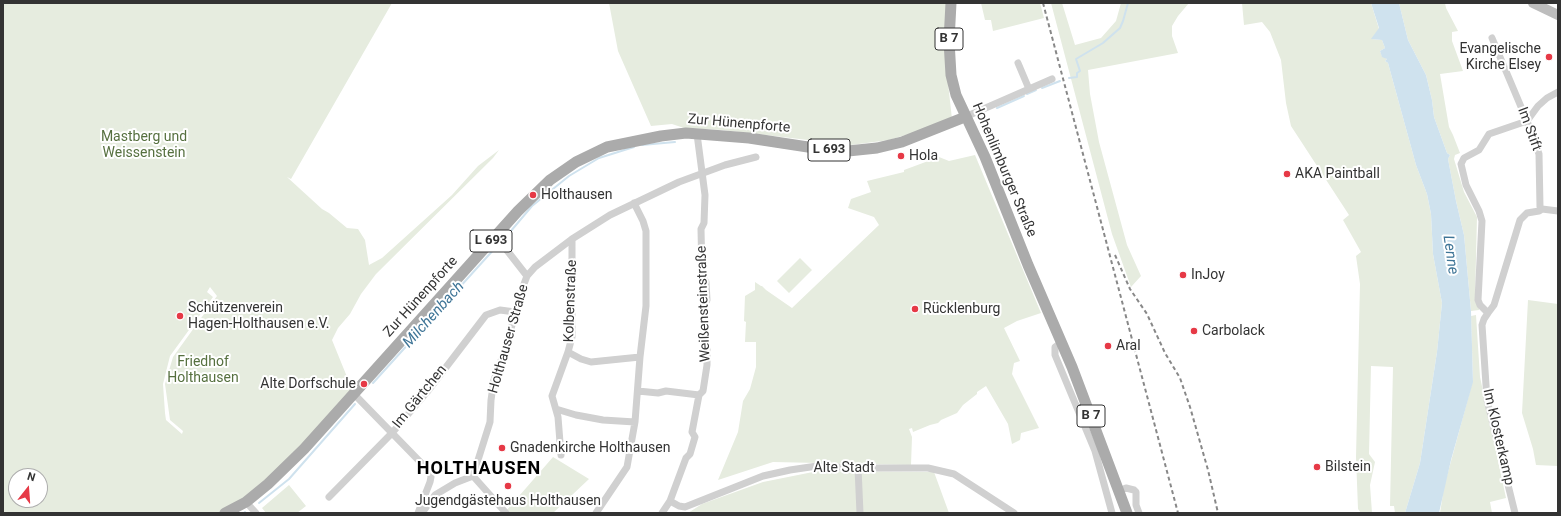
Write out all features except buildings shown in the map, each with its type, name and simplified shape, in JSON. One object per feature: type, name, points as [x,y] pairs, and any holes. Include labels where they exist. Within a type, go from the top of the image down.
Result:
[{"type":"main road","name":"Hohenlimburger Straße","points":[[951,3],[949,41],[951,75],[956,95],[985,157],[1028,265],[1062,342],[1098,432],[1127,513]]},
{"type":"main road","points":[[1533,3],[1558,16]]},
{"type":"main road","name":"Zur Hünenpforte","points":[[225,513],[246,502],[285,468],[354,394],[533,195],[554,177],[576,162],[607,147],[632,141],[686,133],[749,138],[834,151],[877,148],[902,142],[965,117]]},
{"type":"street","name":"Im Stift","points":[[1492,38],[1527,120],[1539,154],[1539,202],[1542,209]]},
{"type":"street","points":[[1018,63],[1029,89]]},
{"type":"street","points":[[965,117],[1052,79]]},
{"type":"street","points":[[1486,311],[1478,300],[1482,221],[1479,211],[1466,185],[1461,164],[1464,158],[1479,150],[1489,134],[1527,120],[1542,102],[1558,92]]},
{"type":"street","name":"Weißensteinstraße","points":[[662,513],[670,501],[686,458],[690,454],[695,437],[692,432],[699,395],[703,390],[707,349],[704,340],[704,306],[707,300],[706,282],[702,275],[701,229],[704,223],[705,195],[697,134]]},
{"type":"street","name":"Holthauser Straße","points":[[473,476],[490,422],[494,380],[506,347],[515,312],[527,276],[535,267],[572,239],[610,215],[663,188],[703,172],[756,157]]},
{"type":"street","points":[[596,513],[627,467],[635,422],[646,306],[646,231],[643,221],[634,204]]},
{"type":"street","points":[[1542,209],[1558,211]]},
{"type":"street","name":"Im Klosterkamp","points":[[1515,513],[1487,400],[1482,326],[1486,311],[1494,305],[1520,220],[1527,213],[1542,209]]},
{"type":"street","points":[[496,235],[527,276]]},
{"type":"street","name":"Kolbenstraße","points":[[561,456],[558,417],[552,396],[572,337],[572,239]]},
{"type":"street","name":"Im Gärtchen","points":[[329,497],[392,433],[427,392],[486,315],[500,310],[515,312]]},
{"type":"street","points":[[1062,342],[1055,348],[1055,355],[1095,451],[1112,513]]},
{"type":"street","points":[[568,352],[581,359],[592,362],[640,357]]},
{"type":"street","points":[[638,391],[658,393],[666,391],[699,395]]},
{"type":"street","points":[[354,394],[430,472],[430,482],[418,513]]},
{"type":"street","points":[[556,409],[576,415],[603,420],[635,422]]},
{"type":"street","name":"Alte Stadt","points":[[670,501],[678,506],[685,506],[763,476],[817,466],[858,468],[928,468],[954,474],[1014,513]]},
{"type":"street","points":[[858,468],[860,513]]},
{"type":"street","points":[[422,513],[435,495],[455,482],[473,476],[506,513]]},
{"type":"street","points":[[1119,491],[1126,488],[1136,492],[1136,505],[1139,513]]},
{"type":"street","points":[[246,502],[256,513]]},
{"type":"green space","name":"Mastberg und Weissenstein","points":[[3,3],[392,3],[291,179],[287,177],[322,209],[347,228],[358,229],[365,240],[369,265],[382,258],[452,195],[478,166],[499,150],[493,158],[376,274],[361,294],[350,314],[338,328],[332,340],[354,394],[304,449],[225,513],[3,513]],"holes":[[[210,287],[217,296],[173,357],[165,384],[170,420],[183,431],[182,434],[166,420],[163,384],[170,356],[213,297],[207,292]]]},
{"type":"green space","points":[[609,3],[947,3],[946,65],[952,119],[942,124],[889,140],[851,145],[722,130],[684,128],[672,124],[651,126],[618,51]]},
{"type":"green space","points":[[981,3],[1040,3],[1044,18],[993,31],[991,20],[985,20]]},
{"type":"green space","points":[[1051,3],[1062,3],[1075,45],[1101,38],[1116,21],[1121,3],[1189,3],[1172,26],[1172,36],[1178,53],[1088,70],[1090,94],[1099,142],[1127,245],[1141,276],[1131,287],[1112,234]]},
{"type":"green space","points":[[1242,3],[1371,3],[1379,29],[1372,39],[1382,40],[1385,48],[1380,51],[1382,56],[1387,59],[1385,61],[1388,63],[1416,165],[1427,194],[1431,214],[1433,254],[1442,303],[1437,352],[1420,463],[1405,513],[1395,513],[1394,506],[1390,506],[1393,367],[1371,366],[1369,454],[1375,462],[1370,485],[1372,513],[1361,513],[1358,509],[1356,457],[1360,284],[1356,256],[1361,252],[1343,220],[1349,215],[1291,126],[1286,103],[1281,60],[1270,32],[1262,22],[1244,25]]},
{"type":"green space","points":[[1399,3],[1445,3],[1458,31],[1452,32],[1452,41],[1463,71],[1440,74],[1449,127],[1460,153],[1455,155],[1454,159],[1464,192],[1477,217],[1475,298],[1479,310],[1471,311],[1464,235],[1448,159],[1450,155],[1447,153],[1434,117],[1432,100],[1426,75],[1408,40]]},
{"type":"green space","points":[[975,155],[1041,313],[1017,321],[1004,328],[1020,361],[1014,363],[1012,374],[1039,428],[1021,433],[1020,440],[1012,444],[1008,424],[986,386],[963,405],[957,413],[941,420],[938,423],[913,432],[912,428],[909,429],[912,437],[911,465],[773,462],[718,480],[738,432],[743,401],[750,389],[756,367],[756,342],[745,342],[746,322],[744,321],[745,296],[755,290],[755,282],[792,308],[879,225],[874,217],[848,208],[851,199],[871,192],[867,181],[904,172],[904,170],[939,157],[949,161]]},
{"type":"green space","points":[[800,258],[812,270],[789,293],[777,281]]},
{"type":"green space","points":[[1528,300],[1558,304],[1558,466],[1536,465],[1533,449],[1522,413]]},
{"type":"green space","points":[[1476,315],[1480,377],[1506,498],[1490,502],[1492,513],[1440,513],[1444,487],[1473,380],[1471,316]]},
{"type":"green space","points":[[553,457],[589,479],[553,513],[506,513],[506,511]]},
{"type":"green space","points":[[818,471],[934,472],[949,513],[688,513],[702,504],[763,482]]},
{"type":"green space","points":[[289,485],[306,506],[297,513],[266,513],[262,508]]},
{"type":"water","name":"Lenne","points":[[1371,3],[1399,3],[1408,40],[1426,75],[1432,100],[1434,117],[1447,153],[1450,155],[1448,159],[1464,235],[1471,311],[1473,382],[1451,460],[1439,513],[1405,513],[1420,463],[1437,352],[1442,303],[1433,254],[1431,214],[1427,194],[1416,165],[1388,63],[1385,61],[1387,59],[1382,57],[1380,51],[1385,48],[1382,40],[1371,39],[1379,28]]},
{"type":"waterway","points":[[1069,78],[1077,77],[1077,73],[1080,71],[1076,59],[1103,43],[1120,28],[1128,3]]},
{"type":"waterway","points":[[1042,88],[1060,81]]},
{"type":"waterway","points":[[1027,94],[1036,90]]},
{"type":"waterway","points":[[997,108],[1024,96]]},
{"type":"waterway","name":"Milchenbach","points":[[642,145],[675,142]]},
{"type":"waterway","name":"Milchenbach","points":[[505,238],[532,206],[569,176],[599,158],[634,147]]},
{"type":"waterway","name":"Milchenbach","points":[[373,383],[496,247]]},
{"type":"waterway","name":"Milchenbach","points":[[259,503],[289,479],[355,404]]},
{"type":"railway","points":[[1043,3],[1178,513]]},
{"type":"railway","points":[[1115,255],[1130,289],[1147,314],[1165,353],[1180,378],[1208,470],[1218,513]]},
{"type":"place","name":"Evangelische Kirche Elsey","points":[[1549,57]]},
{"type":"place","name":"Hola","points":[[901,156]]},
{"type":"place","name":"AKA Paintball","points":[[1287,174]]},
{"type":"place","name":"Holthausen","points":[[533,195]]},
{"type":"place","name":"InJoy","points":[[1183,275]]},
{"type":"place","name":"Rücklenburg","points":[[915,309]]},
{"type":"place","name":"Schützenverein Hagen-Holthausen e.V.","points":[[180,316]]},
{"type":"place","name":"Carbolack","points":[[1194,331]]},
{"type":"place","name":"Aral","points":[[1108,346]]},
{"type":"place","name":"Alte Dorfschule","points":[[364,384]]},
{"type":"place","name":"Gnadenkirche Holthausen","points":[[502,448]]},
{"type":"place","name":"Bilstein","points":[[1317,467]]},
{"type":"place","name":"Jugendgästehaus Holthausen","points":[[508,486]]},
{"type":"district","name":"HOLTHAUSEN","points":[[479,469]]},
{"type":"park label","name":"Friedhof Holthausen","points":[[203,370]]}]
